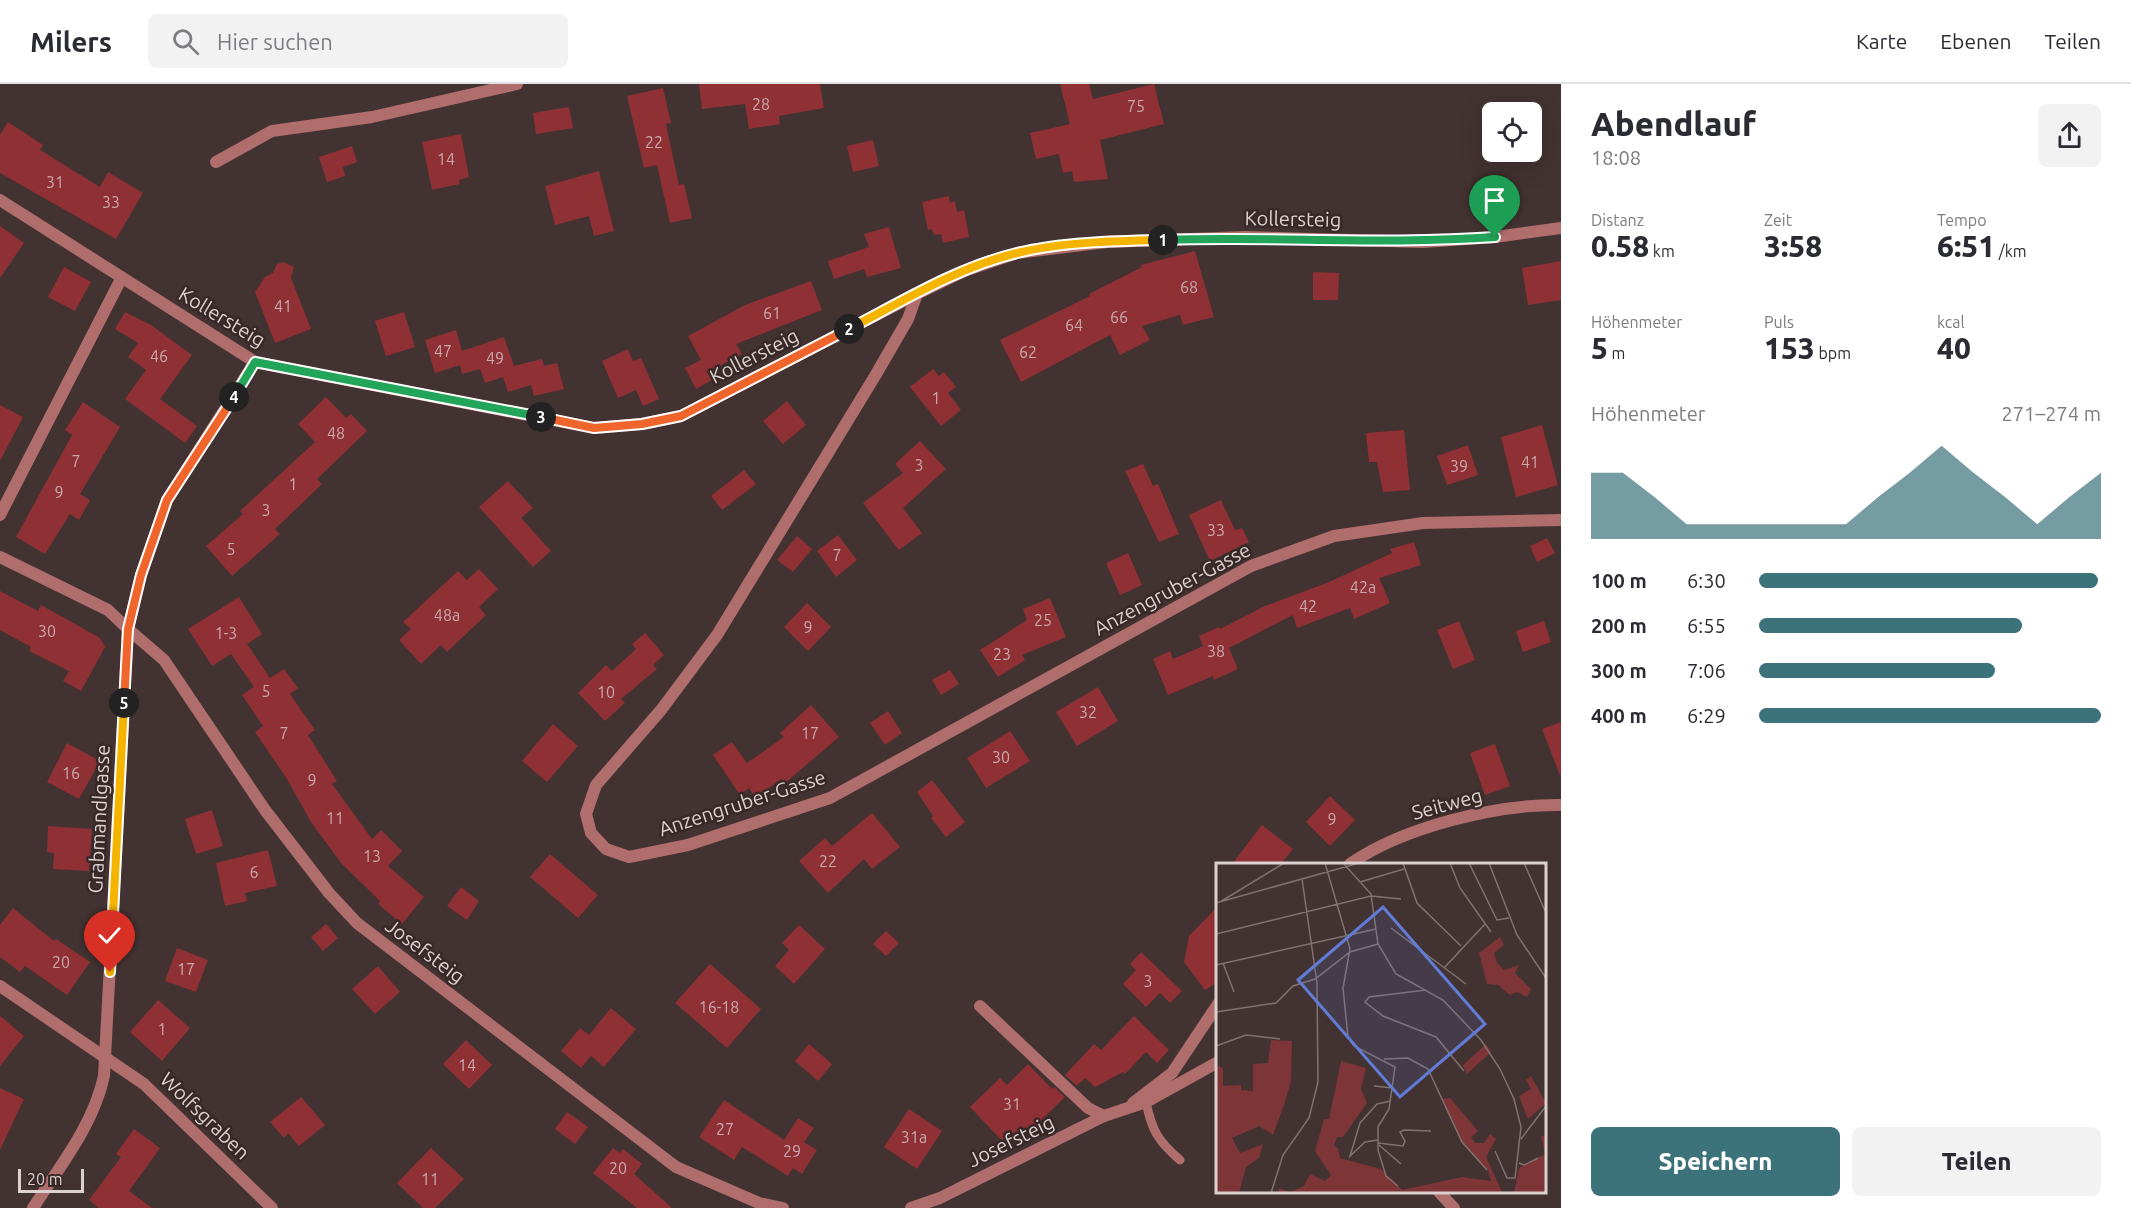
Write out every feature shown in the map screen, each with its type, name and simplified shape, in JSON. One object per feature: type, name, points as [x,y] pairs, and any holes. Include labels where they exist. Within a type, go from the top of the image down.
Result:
[{"type":"street","points":[[216,162],[272,131],[372,117],[517,84]]},
{"type":"street","name":"Kollersteig","points":[[0,200],[255,362],[594,428],[642,424],[681,416],[964,271],[1017,253],[1107,242],[1245,237],[1423,242],[1495,237],[1561,228]]},
{"type":"street","points":[[0,514],[121,279]]},
{"type":"street","name":"Anzengruber-Gasse","points":[[917,294],[908,319],[875,376],[717,635],[661,710],[596,785],[586,814],[591,833],[606,849],[629,857],[688,845],[830,798],[1251,566],[1334,536],[1423,523],[1561,520]]},
{"type":"street","name":"Grabmandlgasse","points":[[33,1208],[91,1115],[99,1096],[105,1058],[128,629],[141,575],[167,500],[255,362]]},
{"type":"street","name":"Josefsteig","points":[[0,557],[108,610],[164,660],[265,810],[329,893],[357,923],[676,1167],[759,1203],[783,1208]]},
{"type":"street","name":"Seitweg","points":[[1352,863],[1396,839],[1436,825],[1529,805],[1561,805]]},
{"type":"street","name":"Wolfsgraben","points":[[0,986],[144,1084],[272,1208]]},
{"type":"street","points":[[980,1006],[1088,1108],[1104,1116]]},
{"type":"street","points":[[1127,1107],[1172,1072],[1216,1007]]},
{"type":"street","points":[[1127,1107],[1146,1102],[1216,1063]]},
{"type":"street","name":"Josefsteig","points":[[911,1208],[940,1198],[1104,1116],[1127,1107]]},
{"type":"lane","points":[[1146,1102],[1150,1122],[1160,1143],[1180,1160]]},
{"type":"building","points":[[699,84],[820,84],[824,108],[779,116],[780,124],[749,129],[745,104],[702,109]]},
{"type":"building","points":[[1060,84],[1089,84],[1093,99],[1154,84],[1164,124],[1100,140],[1108,179],[1074,182],[1072,171],[1063,173],[1059,154],[1036,159],[1030,133],[1070,124]]},
{"type":"building","points":[[663,88],[671,123],[666,124],[679,185],[684,184],[692,218],[670,223],[657,165],[644,168],[627,96]]},
{"type":"building","points":[[569,107],[573,128],[536,134],[533,113]]},
{"type":"building","points":[[8,122],[43,145],[40,150],[100,187],[108,172],[143,193],[116,239],[0,173],[0,135]]},
{"type":"building","points":[[461,134],[469,177],[459,180],[460,184],[432,190],[422,142]]},
{"type":"building","points":[[873,140],[879,166],[853,172],[847,146]]},
{"type":"building","points":[[352,146],[357,162],[343,167],[345,176],[327,182],[319,157]]},
{"type":"building","points":[[599,171],[614,231],[594,236],[589,216],[555,225],[545,186]]},
{"type":"building","points":[[949,196],[950,203],[955,201],[957,212],[964,210],[969,237],[943,243],[941,234],[934,235],[932,229],[928,230],[922,202]]},
{"type":"building","points":[[0,226],[24,243],[0,278]]},
{"type":"building","points":[[889,227],[901,268],[867,277],[864,269],[834,279],[828,261],[869,247],[864,234]]},
{"type":"building","points":[[1195,251],[1214,317],[1183,325],[1180,315],[1142,326],[1150,340],[1120,355],[1110,335],[1021,382],[1000,340],[1090,296],[1089,294],[1142,267],[1141,265]]},
{"type":"building","points":[[1561,261],[1561,300],[1528,305],[1522,268]]},
{"type":"building","points":[[284,262],[294,267],[291,278],[311,329],[275,343],[255,292],[265,277],[273,273],[277,264]]},
{"type":"building","points":[[64,267],[91,282],[75,311],[48,297]]},
{"type":"building","points":[[1313,272],[1339,273],[1338,300],[1313,300]]},
{"type":"building","points":[[811,281],[822,310],[736,344],[742,354],[710,371],[714,379],[696,389],[685,368],[701,360],[688,336],[745,305]]},
{"type":"building","points":[[125,312],[151,325],[192,355],[160,399],[197,426],[185,443],[125,399],[146,370],[128,357],[138,343],[115,329]]},
{"type":"building","points":[[404,312],[415,347],[386,356],[375,321]]},
{"type":"building","points":[[456,330],[462,351],[504,337],[514,366],[542,359],[544,366],[557,363],[564,389],[534,396],[531,385],[508,392],[503,377],[485,383],[480,369],[462,374],[460,365],[435,373],[425,340]]},
{"type":"building","points":[[628,349],[633,361],[641,358],[659,399],[643,406],[636,390],[618,398],[602,361]]},
{"type":"building","points":[[933,369],[939,376],[944,372],[956,387],[948,393],[961,410],[941,426],[910,387]]},
{"type":"building","points":[[326,397],[346,418],[351,414],[367,431],[317,479],[322,484],[275,529],[280,534],[232,576],[206,546],[243,514],[240,511],[315,442],[298,424]]},
{"type":"building","points":[[787,401],[806,425],[783,444],[763,421]]},
{"type":"building","points":[[83,402],[120,427],[80,494],[90,500],[79,520],[70,514],[45,554],[16,537],[72,435],[65,430]]},
{"type":"building","points":[[0,405],[23,417],[0,461]]},
{"type":"building","points":[[1542,425],[1558,485],[1516,497],[1501,437]]},
{"type":"building","points":[[1404,430],[1410,490],[1383,492],[1377,462],[1369,462],[1366,433]]},
{"type":"building","points":[[920,441],[946,469],[903,508],[922,533],[899,550],[863,503],[903,473],[895,464]]},
{"type":"building","points":[[1468,445],[1478,475],[1447,485],[1437,456]]},
{"type":"building","points":[[1143,464],[1153,486],[1158,484],[1179,534],[1159,542],[1125,471]]},
{"type":"building","points":[[744,470],[756,484],[722,510],[711,496]]},
{"type":"building","points":[[508,481],[533,508],[521,518],[551,551],[533,567],[479,507]]},
{"type":"building","points":[[1221,500],[1235,530],[1242,528],[1249,542],[1210,561],[1189,515]]},
{"type":"building","points":[[838,535],[857,560],[836,577],[817,551]]},
{"type":"building","points":[[797,536],[812,549],[793,572],[777,560]]},
{"type":"building","points":[[1547,538],[1555,553],[1537,562],[1530,546]]},
{"type":"building","points":[[1414,542],[1421,565],[1379,578],[1390,603],[1354,619],[1350,608],[1297,628],[1293,615],[1229,648],[1238,669],[1214,680],[1213,676],[1168,695],[1153,659],[1170,651],[1173,659],[1203,646],[1199,636],[1219,627],[1220,629],[1265,606],[1329,582],[1392,553],[1390,549]]},
{"type":"building","points":[[1128,553],[1142,585],[1120,595],[1106,563]]},
{"type":"building","points":[[479,569],[498,589],[479,607],[486,615],[447,652],[441,645],[421,664],[399,640],[411,629],[403,622],[458,571],[467,580]]},
{"type":"building","points":[[0,591],[38,611],[41,605],[100,638],[105,647],[81,691],[63,681],[69,671],[29,651],[31,647],[0,630]]},
{"type":"building","points":[[239,597],[262,634],[247,644],[270,678],[284,669],[298,688],[290,694],[315,730],[308,735],[337,781],[332,784],[372,839],[381,830],[402,851],[388,866],[424,897],[402,924],[378,904],[380,901],[341,863],[311,822],[287,779],[255,732],[263,726],[242,695],[254,687],[231,654],[212,666],[188,629]]},
{"type":"building","points":[[1050,598],[1066,637],[1022,655],[1025,660],[998,677],[980,650],[1027,620],[1023,609]]},
{"type":"building","points":[[807,603],[831,627],[808,651],[784,627]]},
{"type":"building","points":[[1459,621],[1475,660],[1453,669],[1437,630]]},
{"type":"building","points":[[1544,621],[1551,642],[1523,652],[1516,631]]},
{"type":"building","points":[[645,633],[664,655],[653,665],[657,669],[621,699],[625,703],[605,721],[578,693],[606,665],[612,671],[636,649],[632,644]]},
{"type":"building","points":[[950,670],[959,684],[941,695],[932,680]]},
{"type":"building","points":[[1098,687],[1118,721],[1077,746],[1056,712]]},
{"type":"building","points":[[811,705],[839,737],[785,783],[782,779],[755,797],[749,788],[740,795],[713,755],[732,742],[747,763],[784,737],[780,733]]},
{"type":"building","points":[[888,711],[902,733],[885,745],[870,723]]},
{"type":"building","points":[[1561,722],[1561,774],[1560,775],[1542,729]]},
{"type":"building","points":[[553,724],[578,746],[547,782],[522,761]]},
{"type":"building","points":[[1010,731],[1030,761],[986,788],[967,758]]},
{"type":"building","points":[[67,743],[100,761],[79,799],[47,782]]},
{"type":"building","points":[[1495,744],[1510,786],[1485,795],[1470,753]]},
{"type":"building","points":[[932,780],[965,822],[946,837],[931,818],[933,816],[917,792]]},
{"type":"building","points":[[1330,796],[1355,820],[1330,846],[1306,822]]},
{"type":"building","points":[[212,810],[223,846],[196,854],[185,819]]},
{"type":"building","points":[[872,813],[900,847],[872,869],[864,859],[828,893],[799,861],[825,838],[832,846]]},
{"type":"building","points":[[1262,825],[1293,849],[1282,863],[1233,863]]},
{"type":"building","points":[[48,826],[92,829],[89,871],[53,869],[54,853],[47,852]]},
{"type":"building","points":[[268,850],[277,886],[245,893],[247,901],[225,906],[216,863]]},
{"type":"building","points":[[550,854],[598,895],[578,918],[530,877]]},
{"type":"building","points":[[461,887],[479,901],[467,920],[447,906]]},
{"type":"building","points":[[13,908],[54,941],[56,939],[90,962],[67,995],[25,966],[20,972],[0,957],[0,925]]},
{"type":"building","points":[[1216,908],[1216,983],[1205,990],[1184,962],[1189,936]]},
{"type":"building","points":[[326,924],[338,938],[323,951],[311,937]]},
{"type":"building","points":[[799,925],[825,949],[794,984],[775,966],[789,950],[782,943]]},
{"type":"building","points":[[886,931],[899,943],[886,956],[873,944]]},
{"type":"building","points":[[177,948],[208,960],[196,992],[165,981]]},
{"type":"building","points":[[1141,952],[1182,991],[1170,1003],[1160,993],[1146,1007],[1123,984],[1136,970],[1130,964]]},
{"type":"building","points":[[710,964],[761,1009],[727,1048],[675,1003]]},
{"type":"building","points":[[378,966],[400,992],[375,1014],[352,989]]},
{"type":"building","points":[[158,1000],[190,1028],[162,1061],[130,1032]]},
{"type":"building","points":[[611,1008],[636,1029],[604,1067],[591,1056],[581,1068],[561,1051],[580,1028],[589,1035]]},
{"type":"building","points":[[0,1016],[24,1036],[0,1066]]},
{"type":"building","points":[[1134,1016],[1169,1050],[1157,1063],[1146,1052],[1125,1074],[1123,1072],[1095,1087],[1085,1078],[1077,1086],[1065,1075],[1094,1044],[1101,1050]]},
{"type":"building","points":[[466,1040],[492,1065],[469,1089],[443,1064]]},
{"type":"building","points":[[809,1044],[832,1064],[818,1081],[795,1061]]},
{"type":"building","points":[[1028,1064],[1052,1089],[1054,1087],[1065,1097],[1028,1133],[1023,1128],[1006,1145],[970,1107],[1000,1078],[1007,1085]]},
{"type":"building","points":[[0,1088],[24,1099],[0,1150]]},
{"type":"building","points":[[301,1097],[325,1125],[299,1146],[288,1133],[284,1138],[270,1122]]},
{"type":"building","points":[[724,1100],[784,1140],[798,1118],[814,1128],[804,1142],[817,1150],[802,1174],[793,1168],[788,1176],[742,1147],[734,1160],[699,1137]]},
{"type":"building","points":[[909,1109],[942,1131],[917,1169],[884,1147]]},
{"type":"building","points":[[567,1112],[588,1127],[575,1144],[555,1129]]},
{"type":"building","points":[[134,1129],[160,1148],[129,1191],[152,1208],[99,1208],[89,1200],[121,1157],[116,1154]]},
{"type":"building","points":[[431,1148],[464,1179],[435,1208],[423,1208],[397,1183]]},
{"type":"building","points":[[613,1148],[620,1153],[623,1149],[642,1164],[634,1174],[672,1208],[637,1208],[593,1173]]},
{"type":"route","points":[[110,972],[128,629],[141,575],[167,500],[255,362],[594,428],[642,424],[681,416],[964,271],[1017,253],[1107,242],[1245,237],[1423,242],[1495,237]]}]
